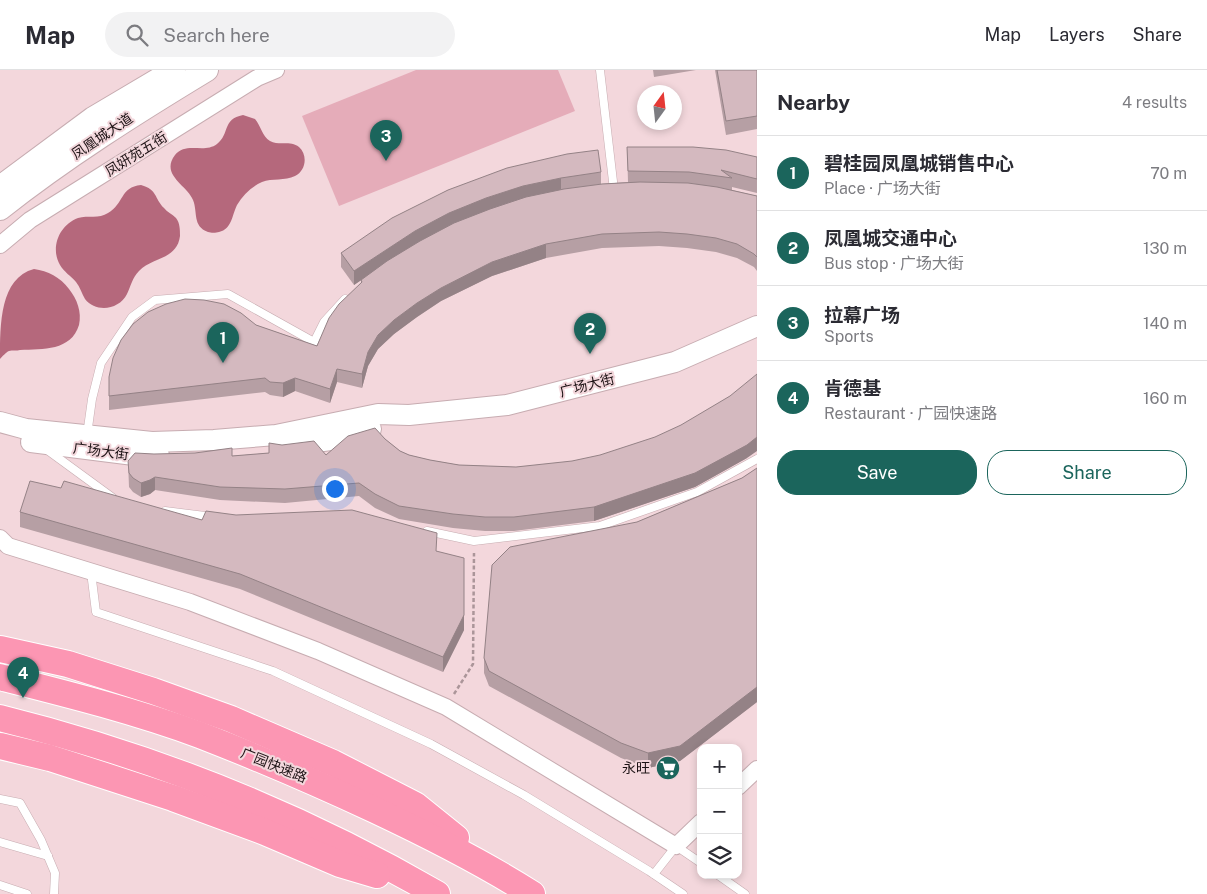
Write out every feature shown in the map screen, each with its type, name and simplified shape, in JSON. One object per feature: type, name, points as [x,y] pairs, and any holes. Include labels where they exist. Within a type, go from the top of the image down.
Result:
[{"type":"highway","points":[[0,649],[68,664],[154,691],[231,719],[334,764],[415,805],[506,877]]},
{"type":"highway","name":"广园快速路","points":[[0,677],[88,699],[199,735],[315,782],[405,824],[506,877],[532,894]]},
{"type":"highway","points":[[0,718],[140,759],[235,794],[333,838],[434,892]]},
{"type":"highway","points":[[0,746],[50,758],[173,798],[265,832],[340,864],[434,892]]},
{"type":"main road","name":"凤凰城大道","points":[[0,187],[93,118],[174,70]]},
{"type":"main road","name":"凤凰城大道","points":[[0,209],[112,129],[208,70]]},
{"type":"street","name":"凤妍苑五街","points":[[0,245],[30,220],[257,78],[276,70]]},
{"type":"street","name":"广场大街","points":[[0,422],[26,429],[152,442],[276,435],[378,414],[409,415],[507,405],[675,362],[757,326]]},
{"type":"street","name":"广场大街","points":[[0,436],[38,444],[134,455],[194,455],[273,448],[352,437],[409,415]]},
{"type":"street","points":[[3,543],[190,602],[300,644],[446,707],[676,846],[697,826]]},
{"type":"street","points":[[742,783],[757,769]]},
{"type":"lane","points":[[600,70],[614,190]]},
{"type":"lane","points":[[87,435],[92,398],[102,363],[132,317],[155,300],[228,294],[314,342],[324,322],[339,304],[352,294]]},
{"type":"lane","points":[[38,444],[116,500]]},
{"type":"lane","points":[[417,529],[474,541],[600,526],[697,492],[757,459]]},
{"type":"lane","points":[[153,510],[221,518]]},
{"type":"lane","points":[[91,572],[96,612],[273,671],[422,740],[524,795],[654,874],[682,894]]},
{"type":"lane","points":[[0,799],[20,803],[41,840],[55,873],[54,894]]},
{"type":"lane","points":[[0,842],[48,856]]},
{"type":"lane","points":[[654,874],[676,846],[697,860]]},
{"type":"lane","points":[[724,879],[745,894]]},
{"type":"lane","points":[[0,885],[28,894]]},
{"type":"path","points":[[446,707],[473,664],[474,541]]},
{"type":"shaded area","points":[[416,70],[558,70],[575,111],[339,206],[302,116]]},
{"type":"shaded area","points":[[243,115],[255,119],[270,141],[292,144],[299,147],[305,158],[303,167],[299,174],[295,176],[266,181],[254,186],[239,201],[227,228],[218,232],[208,232],[200,226],[196,218],[193,200],[173,174],[171,162],[179,151],[184,149],[206,148],[217,144],[224,136],[229,123],[236,117]]},
{"type":"shaded area","points":[[141,185],[150,189],[165,209],[177,220],[180,231],[178,244],[169,254],[144,266],[139,271],[133,279],[127,294],[119,304],[107,308],[95,306],[85,299],[79,286],[60,265],[56,251],[58,238],[61,231],[71,221],[82,217],[105,215],[117,205],[129,189]]},
{"type":"shaded area","points":[[34,269],[53,275],[69,289],[78,306],[80,315],[79,325],[70,340],[63,344],[47,349],[10,351],[0,359],[2,318],[8,292],[14,282],[23,274]]},
{"type":"building","points":[[717,70],[757,70],[757,116],[726,121]]},
{"type":"building","points":[[627,147],[693,147],[726,150],[757,157],[757,179],[721,170],[732,178],[689,172],[628,171]]},
{"type":"building","points":[[598,150],[601,172],[523,186],[486,198],[449,213],[415,231],[354,271],[341,253],[392,218],[448,190],[507,168],[567,154]]},
{"type":"building","points":[[640,182],[688,183],[757,196],[757,257],[737,244],[716,238],[659,232],[602,234],[546,244],[492,262],[441,288],[417,303],[378,335],[368,352],[362,374],[337,369],[330,389],[295,378],[283,383],[270,382],[265,378],[109,396],[109,377],[113,358],[121,340],[133,324],[148,312],[166,304],[185,299],[224,304],[241,313],[256,325],[317,346],[329,318],[339,304],[362,282],[361,280],[387,261],[454,223],[526,197],[602,184]]},
{"type":"building","points":[[757,374],[757,437],[747,445],[695,473],[594,507],[514,517],[485,517],[399,506],[375,494],[359,483],[285,489],[220,487],[155,477],[141,483],[129,473],[128,461],[135,453],[195,453],[232,448],[232,456],[269,453],[269,443],[282,445],[314,441],[326,455],[348,436],[375,428],[400,451],[409,455],[459,465],[516,467],[572,461],[600,455],[655,437],[681,425],[730,396]]},
{"type":"building","points":[[757,468],[757,687],[680,746],[648,753],[621,743],[489,671],[484,658],[492,565],[510,547],[637,522],[742,478]]},
{"type":"building","points":[[30,481],[61,488],[64,481],[202,520],[206,511],[236,515],[352,510],[437,533],[436,551],[464,558],[464,615],[443,657],[240,574],[20,512]]},
{"type":"place","name":"拉幕广场","points":[[386,161]]},
{"type":"place","name":"凤凰城交通中心","points":[[590,354]]},
{"type":"place","name":"碧桂园凤凰城销售中心","points":[[223,363]]},
{"type":"place","name":"肯德基","points":[[23,698]]},
{"type":"place","name":"永旺","points":[[668,768]]}]
